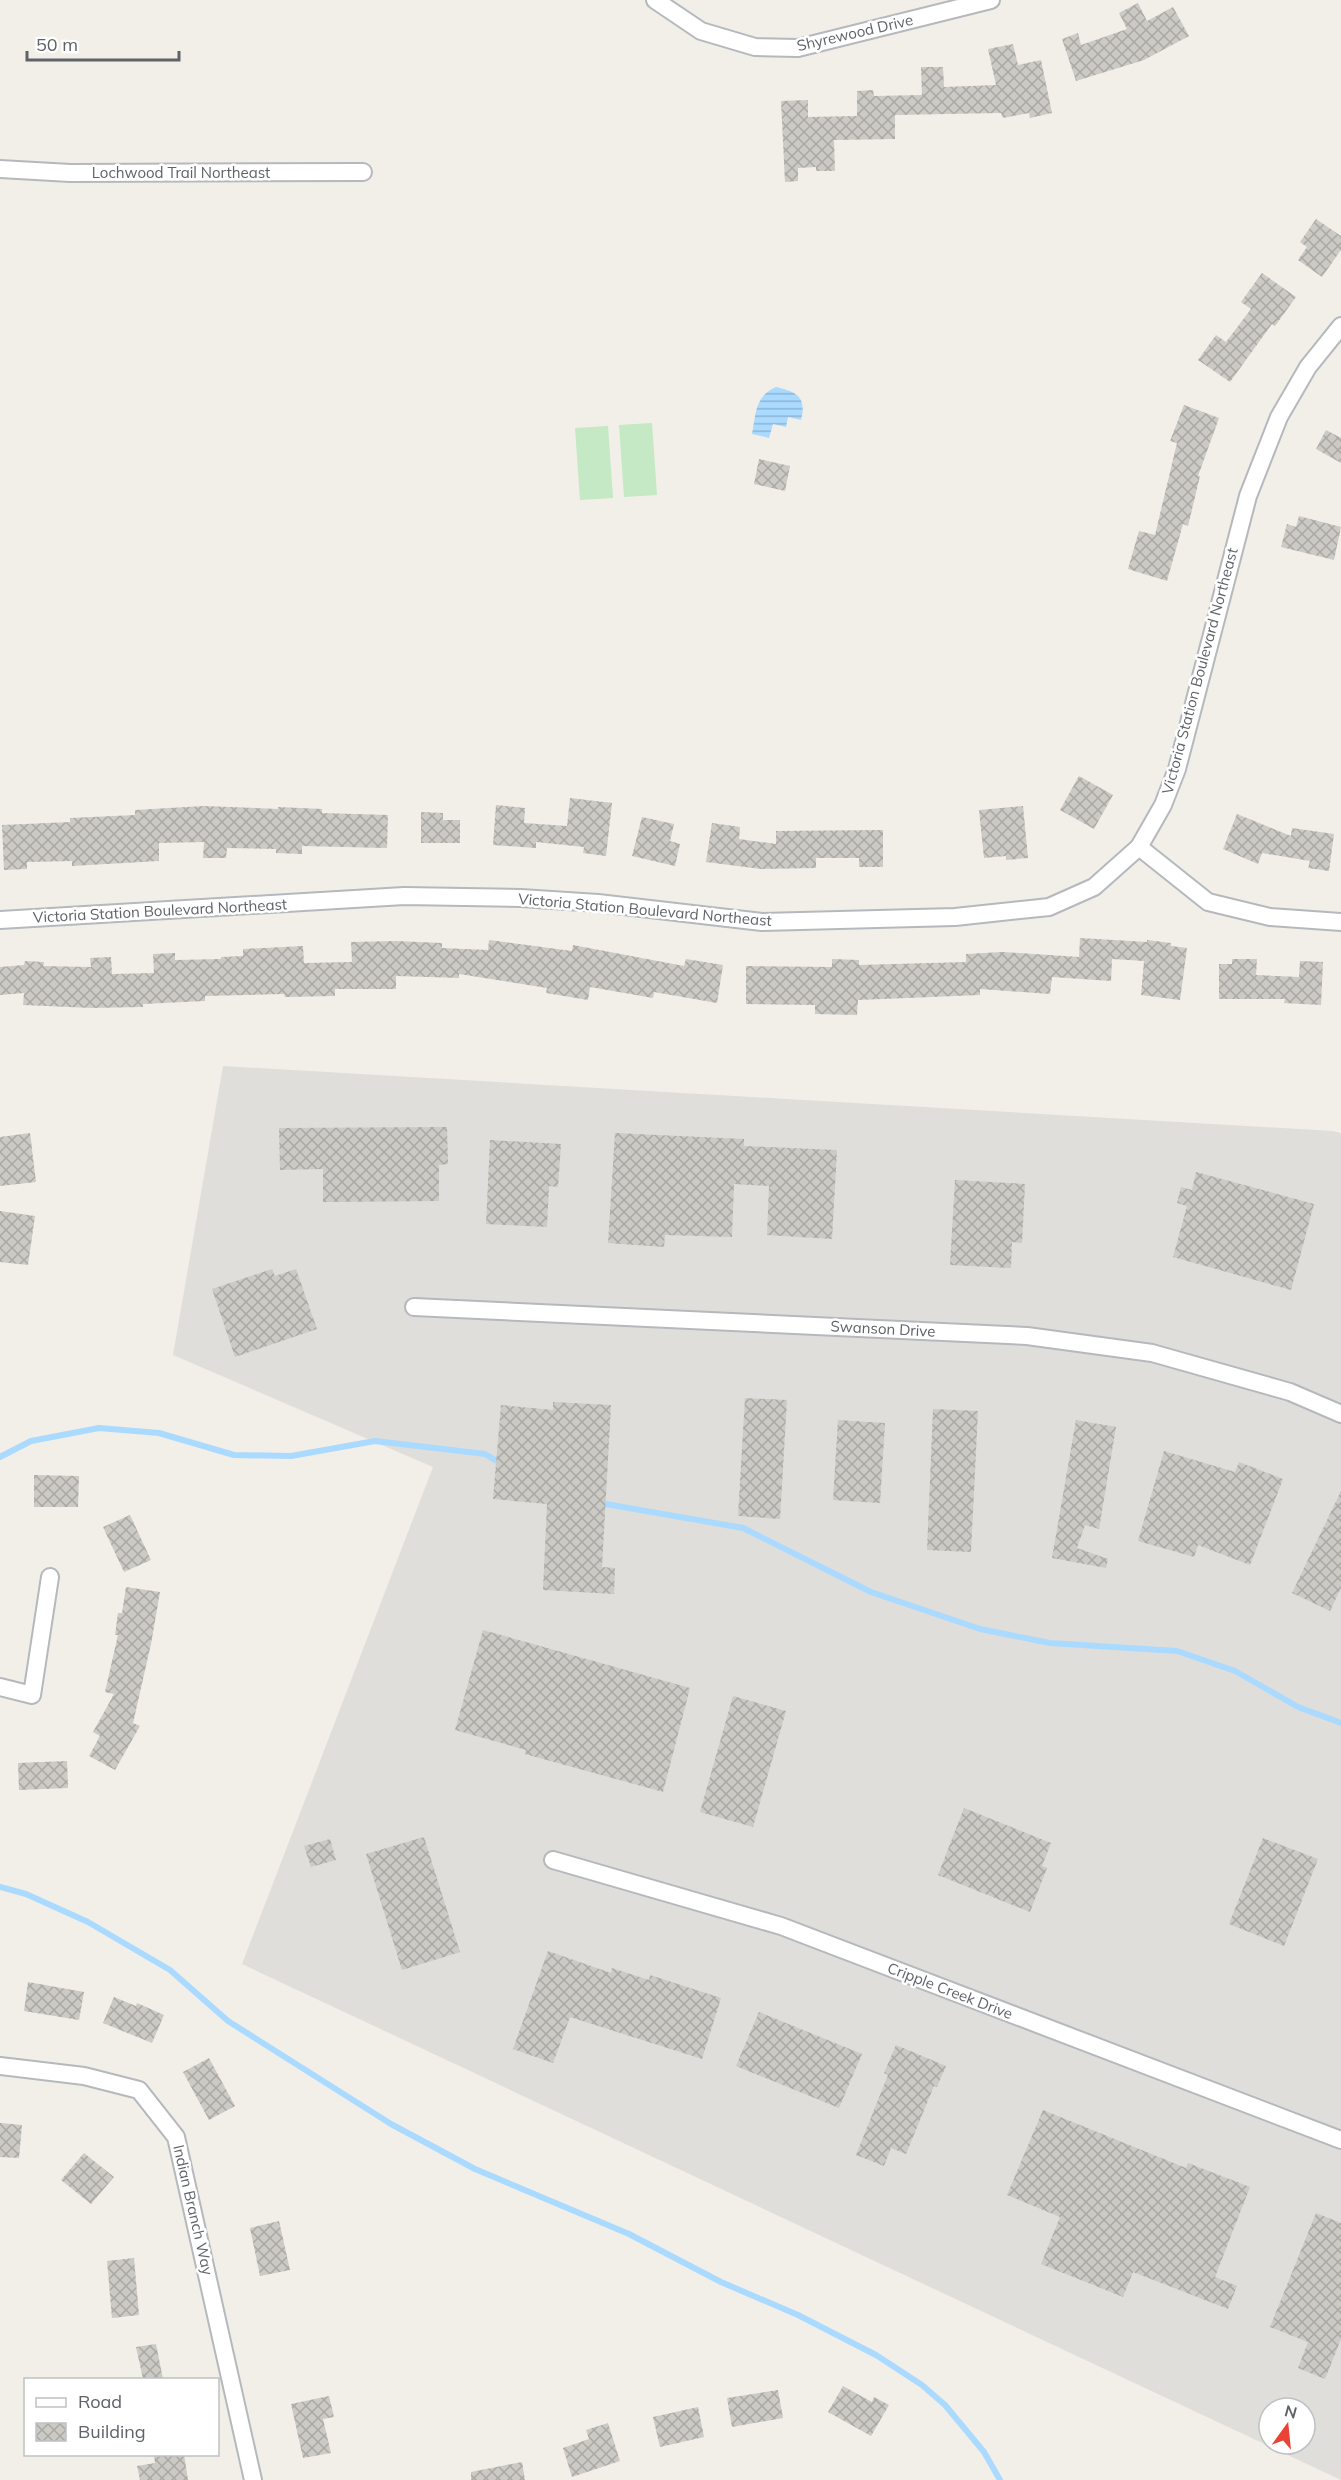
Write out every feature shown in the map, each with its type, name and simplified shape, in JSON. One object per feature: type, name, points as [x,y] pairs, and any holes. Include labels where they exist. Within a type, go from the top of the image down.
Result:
[{"type":"street","name":"Shyrewood Drive","points":[[656,0],[700,30],[755,47],[798,48],[992,0]]},
{"type":"street","name":"Lochwood Trail Northeast","points":[[0,170],[70,173],[363,172]]},
{"type":"street","name":"Victoria Station Boulevard Northeast","points":[[0,920],[404,896],[521,898],[598,903],[762,922],[955,916],[1049,907],[1094,887],[1139,847],[1163,805],[1177,769],[1248,496],[1279,417],[1308,367],[1341,326]]},
{"type":"street","points":[[1139,847],[1208,902],[1270,918],[1341,922]]},
{"type":"street","name":"Swanson Drive","points":[[414,1307],[1027,1336],[1152,1353],[1290,1392],[1341,1414]]},
{"type":"street","points":[[0,1688],[32,1695],[50,1577]]},
{"type":"street","name":"Cripple Creek Drive","points":[[553,1860],[781,1926],[1341,2140]]},
{"type":"street","name":"Indian Branch Way","points":[[0,2066],[84,2076],[139,2090],[176,2137],[253,2480]]},
{"type":"shaded area","points":[[223,1066],[1341,1133],[1341,2480],[1290,2456],[1317,2456],[1317,2396],[1257,2396],[1257,2441],[242,1964],[433,1467],[173,1355]]},
{"type":"green space","points":[[652,423],[657,495],[624,497],[619,425]]},
{"type":"green space","points":[[608,426],[613,498],[580,500],[575,428]]},
{"type":"water","points":[[776,387],[790,391],[799,397],[803,406],[801,420],[788,417],[786,427],[773,424],[769,438],[752,434],[760,400]]},
{"type":"building","points":[[1138,3],[1147,21],[1173,7],[1189,36],[1144,60],[1076,81],[1062,39],[1078,33],[1081,45],[1127,29],[1119,13]]},
{"type":"building","points":[[1013,44],[1018,65],[1041,60],[1052,113],[1030,118],[1029,113],[1003,118],[1001,113],[895,115],[895,139],[834,140],[835,171],[816,171],[816,167],[798,168],[798,181],[785,182],[781,101],[808,100],[808,117],[857,116],[857,91],[873,90],[874,96],[922,95],[921,67],[943,67],[944,87],[996,85],[988,49]]},
{"type":"building","points":[[1316,219],[1341,236],[1341,250],[1322,277],[1298,260],[1307,247],[1300,242]]},
{"type":"building","points":[[1262,273],[1296,297],[1275,326],[1272,324],[1230,382],[1198,360],[1216,335],[1226,342],[1251,309],[1241,302]]},
{"type":"building","points":[[1184,405],[1219,418],[1198,476],[1200,476],[1188,526],[1183,524],[1167,581],[1128,569],[1139,531],[1155,535],[1177,443],[1170,441]]},
{"type":"building","points":[[1326,430],[1341,438],[1341,463],[1316,449]]},
{"type":"building","points":[[759,459],[790,466],[785,491],[754,484]]},
{"type":"building","points":[[1299,516],[1341,527],[1334,560],[1281,547],[1287,524],[1296,527]]},
{"type":"building","points":[[1079,776],[1113,795],[1094,829],[1060,810]]},
{"type":"building","points":[[570,798],[612,803],[606,856],[583,853],[584,847],[536,842],[536,848],[493,845],[496,805],[525,808],[524,823],[567,826]]},
{"type":"building","points":[[204,806],[322,809],[322,813],[388,815],[387,848],[302,846],[302,854],[276,853],[276,849],[227,848],[226,858],[203,858],[204,842],[159,843],[159,861],[72,866],[72,861],[27,862],[27,869],[4,870],[2,825],[70,822],[70,818],[135,815],[135,810]]},
{"type":"building","points":[[1023,806],[1028,858],[1006,860],[1006,856],[984,858],[979,810]]},
{"type":"building","points":[[421,812],[443,813],[443,820],[460,820],[460,843],[421,843]]},
{"type":"building","points":[[1237,814],[1291,836],[1292,828],[1334,834],[1329,871],[1308,868],[1310,861],[1262,853],[1258,864],[1223,849]]},
{"type":"building","points":[[642,817],[674,824],[670,841],[680,844],[675,866],[632,856]]},
{"type":"building","points":[[712,823],[740,827],[739,839],[776,844],[776,831],[883,830],[883,867],[859,867],[859,858],[816,858],[816,868],[761,869],[706,862]]},
{"type":"building","points":[[1080,938],[1147,942],[1147,940],[1187,948],[1180,1000],[1141,995],[1144,961],[1112,959],[1111,981],[1052,977],[1050,994],[980,989],[980,995],[858,1000],[857,1015],[815,1014],[815,1005],[746,1004],[746,966],[832,967],[832,959],[859,960],[859,965],[966,962],[966,954],[1003,952],[1079,957]]},
{"type":"building","points":[[489,940],[572,951],[573,945],[684,966],[686,959],[723,965],[717,1003],[654,992],[653,998],[590,987],[588,1000],[546,993],[547,988],[459,974],[459,978],[396,976],[396,989],[335,989],[335,996],[285,997],[284,994],[205,996],[205,1001],[143,1004],[143,1007],[92,1008],[23,1005],[24,993],[0,995],[0,967],[24,965],[25,961],[44,962],[43,966],[91,967],[90,958],[111,957],[112,974],[154,973],[153,954],[175,953],[175,960],[221,959],[221,957],[243,956],[243,949],[303,946],[304,963],[352,962],[351,942],[442,943],[442,948],[488,950]]},
{"type":"building","points":[[1232,959],[1257,959],[1256,975],[1299,977],[1300,961],[1323,962],[1321,1005],[1284,1003],[1285,999],[1219,999],[1219,964],[1232,964]]},
{"type":"building","points":[[447,1127],[448,1164],[439,1165],[439,1201],[323,1202],[323,1169],[280,1170],[279,1128]]},
{"type":"building","points":[[30,1133],[36,1182],[0,1186],[0,1137]]},
{"type":"building","points":[[615,1133],[744,1139],[744,1146],[837,1150],[832,1239],[767,1235],[769,1186],[734,1184],[732,1237],[665,1235],[664,1247],[608,1243]]},
{"type":"building","points":[[490,1140],[561,1144],[558,1187],[549,1186],[547,1227],[486,1224]]},
{"type":"building","points":[[1196,1172],[1314,1204],[1291,1290],[1173,1257],[1187,1206],[1177,1203],[1181,1187],[1192,1190]]},
{"type":"building","points":[[955,1180],[1025,1184],[1022,1243],[1012,1242],[1011,1268],[950,1265]]},
{"type":"building","points":[[0,1211],[35,1216],[28,1265],[0,1262]]},
{"type":"building","points":[[272,1269],[275,1276],[296,1269],[317,1329],[235,1357],[212,1289]]},
{"type":"building","points":[[745,1398],[787,1400],[780,1519],[738,1516]]},
{"type":"building","points":[[553,1402],[611,1405],[602,1567],[615,1568],[614,1594],[543,1590],[547,1504],[493,1499],[501,1405],[553,1410]]},
{"type":"building","points":[[933,1409],[978,1411],[971,1552],[927,1550]]},
{"type":"building","points":[[838,1420],[885,1423],[880,1503],[833,1500]]},
{"type":"building","points":[[1076,1420],[1116,1427],[1099,1529],[1085,1525],[1077,1548],[1108,1559],[1106,1568],[1052,1558]]},
{"type":"building","points":[[1164,1451],[1235,1472],[1239,1462],[1283,1479],[1250,1565],[1198,1545],[1194,1557],[1138,1541]]},
{"type":"building","points":[[34,1475],[79,1476],[78,1507],[34,1507]]},
{"type":"building","points":[[1341,1491],[1341,1588],[1330,1611],[1292,1593]]},
{"type":"building","points":[[130,1515],[151,1560],[124,1572],[103,1527]]},
{"type":"building","points":[[126,1587],[160,1592],[133,1723],[140,1726],[115,1770],[89,1756],[100,1736],[93,1732],[114,1694],[105,1692],[118,1635],[115,1635],[118,1613],[122,1613]]},
{"type":"building","points":[[483,1630],[690,1688],[663,1792],[525,1754],[526,1750],[455,1730]]},
{"type":"building","points":[[733,1696],[786,1711],[753,1827],[700,1812]]},
{"type":"building","points":[[67,1761],[68,1788],[19,1790],[18,1763]]},
{"type":"building","points":[[964,1808],[1051,1843],[1042,1866],[1047,1868],[1030,1912],[938,1875]]},
{"type":"building","points":[[424,1837],[460,1952],[402,1970],[366,1854]]},
{"type":"building","points":[[1263,1838],[1318,1859],[1284,1946],[1229,1924]]},
{"type":"building","points":[[330,1839],[336,1860],[311,1867],[304,1846]]},
{"type":"building","points":[[548,1951],[611,1973],[612,1968],[649,1980],[650,1975],[721,1998],[702,2059],[570,2017],[553,2063],[513,2049]]},
{"type":"building","points":[[28,1982],[84,1992],[79,2020],[24,2011]]},
{"type":"building","points":[[114,1997],[136,2006],[137,2003],[164,2015],[152,2043],[103,2023]]},
{"type":"building","points":[[759,2012],[862,2054],[839,2108],[736,2066]]},
{"type":"building","points":[[896,2045],[946,2066],[937,2087],[934,2086],[906,2154],[891,2148],[884,2166],[856,2155],[888,2075],[884,2073]]},
{"type":"building","points":[[209,2058],[235,2106],[209,2120],[183,2072]]},
{"type":"building","points":[[1043,2110],[1186,2168],[1188,2163],[1250,2187],[1215,2277],[1237,2286],[1228,2309],[1133,2272],[1123,2297],[1041,2264],[1060,2217],[1007,2195]]},
{"type":"building","points":[[0,2123],[22,2125],[19,2158],[0,2157]]},
{"type":"building","points":[[84,2153],[114,2177],[91,2204],[61,2180]]},
{"type":"building","points":[[1316,2213],[1341,2223],[1341,2339],[1325,2379],[1298,2368],[1308,2342],[1270,2327]]},
{"type":"building","points":[[279,2221],[290,2270],[260,2276],[250,2228]]},
{"type":"building","points":[[134,2258],[139,2315],[112,2318],[107,2261]]},
{"type":"building","points":[[156,2344],[163,2378],[143,2378],[136,2347]]},
{"type":"building","points":[[843,2386],[872,2402],[874,2397],[889,2405],[871,2436],[828,2412]]},
{"type":"building","points":[[778,2390],[783,2418],[732,2427],[727,2398]]},
{"type":"building","points":[[329,2396],[334,2417],[323,2419],[331,2453],[303,2458],[291,2404]]},
{"type":"building","points":[[698,2407],[704,2437],[660,2447],[653,2417]]},
{"type":"building","points":[[608,2423],[620,2461],[572,2477],[563,2448],[589,2439],[586,2430]]},
{"type":"building","points":[[154,2456],[184,2456],[188,2480],[140,2480],[137,2466],[155,2463]]},
{"type":"building","points":[[522,2462],[525,2480],[471,2480],[471,2472]]},
{"type":"waterway","points":[[0,1457],[31,1441],[99,1428],[159,1433],[234,1455],[291,1456],[375,1441],[485,1454],[502,1464]]},
{"type":"waterway","points":[[600,1503],[743,1528],[871,1592],[980,1629],[1050,1643],[1177,1651],[1235,1671],[1298,1707],[1341,1723]]},
{"type":"waterway","points":[[0,1887],[26,1894],[88,1922],[170,1970],[228,2021],[391,2124],[475,2169],[629,2234],[721,2282],[798,2315],[876,2355],[922,2385],[945,2405],[984,2452],[1000,2480]]}]
